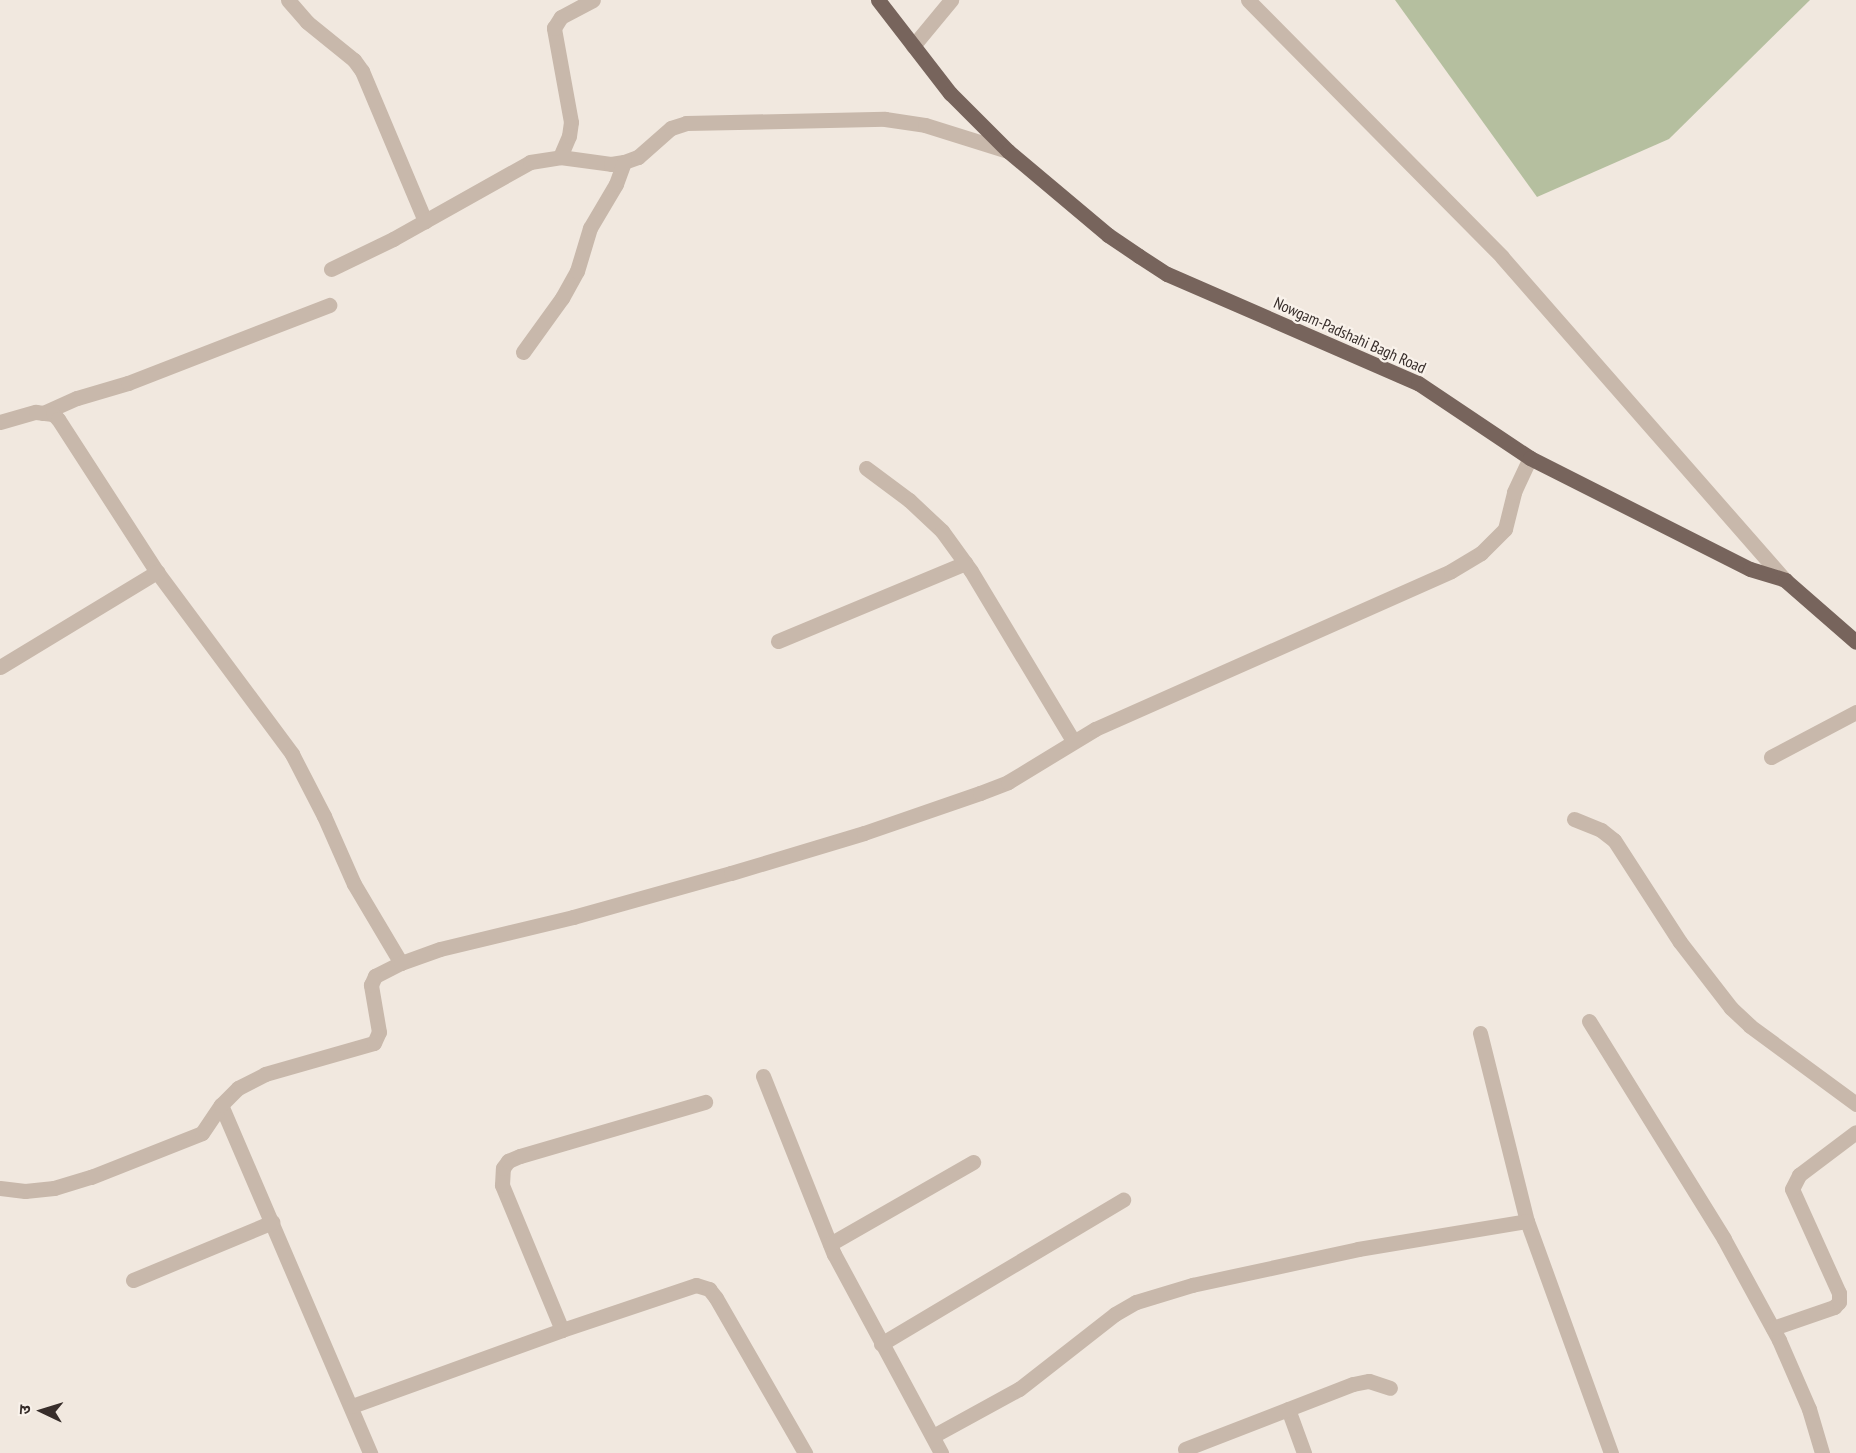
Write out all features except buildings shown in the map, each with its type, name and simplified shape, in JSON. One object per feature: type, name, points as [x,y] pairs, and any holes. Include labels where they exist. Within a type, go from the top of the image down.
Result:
[{"type":"main road","name":"Nowgam-Padshahi Bagh Road","points":[[878,0],[950,93],[1008,151],[1108,235],[1167,274],[1418,383],[1530,458],[1750,569],[1785,580],[1856,642]]},
{"type":"street","points":[[288,0],[307,21],[354,60],[362,71],[425,221]]},
{"type":"street","points":[[560,157],[569,136],[571,122],[554,28],[561,17],[593,0]]},
{"type":"street","points":[[914,46],[951,0]]},
{"type":"street","points":[[1248,0],[1502,257],[1785,580]]},
{"type":"street","points":[[331,269],[425,221],[530,162],[560,157],[611,164],[624,162],[638,157],[671,128],[710,122],[885,120],[925,125],[1008,151]]},
{"type":"street","points":[[523,352],[562,298],[577,271],[590,228],[616,184],[624,162]]},
{"type":"street","points":[[0,422],[43,412],[77,398],[128,383],[329,305]]},
{"type":"street","points":[[43,412],[53,414],[58,419],[157,572],[291,754],[324,816],[354,884],[401,963]]},
{"type":"street","points":[[0,1188],[25,1191],[54,1188],[91,1177],[202,1132],[221,1105],[238,1088],[265,1074],[374,1043],[379,1032],[371,985],[375,976],[401,963],[440,949],[573,918],[731,873],[864,833],[1008,782],[1073,741],[1106,724],[1451,571],[1481,553],[1505,529],[1514,492],[1530,458]]},
{"type":"street","points":[[866,468],[909,500],[942,531],[965,563],[1073,741]]},
{"type":"street","points":[[778,641],[965,563]]},
{"type":"street","points":[[0,667],[157,572]]},
{"type":"street","points":[[1771,757],[1856,712]]},
{"type":"street","points":[[1574,819],[1601,830],[1614,840],[1680,942],[1731,1008],[1750,1026],[1856,1104]]},
{"type":"street","points":[[1589,1021],[1724,1239],[1773,1329],[1795,1374],[1822,1453]]},
{"type":"street","points":[[1480,1033],[1527,1221],[1611,1453]]},
{"type":"street","points":[[763,1076],[830,1244],[940,1453]]},
{"type":"street","points":[[562,1330],[502,1185],[503,1168],[508,1161],[520,1156],[705,1102]]},
{"type":"street","points":[[221,1105],[352,1406],[370,1453]]},
{"type":"street","points":[[1773,1329],[1834,1307],[1839,1302],[1839,1293],[1795,1202],[1792,1189],[1799,1175],[1856,1132]]},
{"type":"street","points":[[830,1244],[973,1162]]},
{"type":"street","points":[[881,1344],[1123,1200]]},
{"type":"street","points":[[933,1436],[1019,1389],[1115,1314],[1136,1302],[1192,1285],[1358,1249],[1527,1221]]},
{"type":"street","points":[[134,1280],[272,1222]]},
{"type":"street","points":[[352,1406],[690,1286],[703,1286],[716,1298],[805,1453]]},
{"type":"street","points":[[1185,1449],[1363,1382],[1376,1382],[1390,1388]]},
{"type":"street","points":[[1288,1409],[1304,1453]]},
{"type":"green space","points":[[1395,0],[1810,0],[1669,139],[1537,197]]}]
